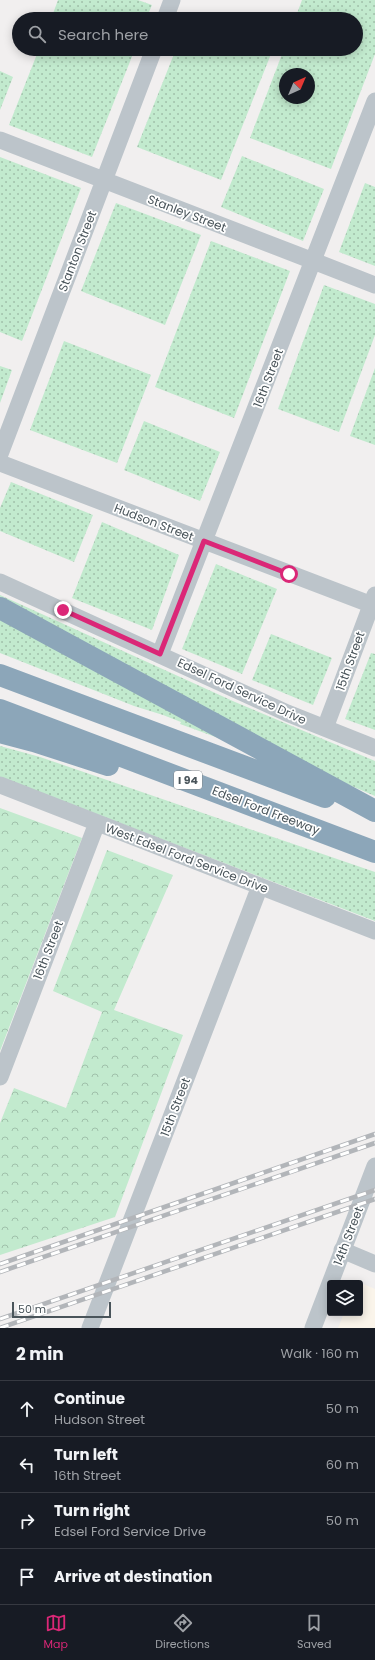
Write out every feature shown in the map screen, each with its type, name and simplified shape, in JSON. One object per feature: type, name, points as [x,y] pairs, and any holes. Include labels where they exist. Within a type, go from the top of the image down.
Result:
[{"type":"highway","points":[[0,608],[375,811]]},
{"type":"highway","points":[[0,675],[375,815]]},
{"type":"highway","name":"Edsel Ford Freeway","points":[[0,710],[285,816],[375,852]]},
{"type":"highway","points":[[0,732],[34,741],[114,767],[224,809],[285,816]]},
{"type":"street","points":[[168,12],[172,0]]},
{"type":"street","name":"Stanton Street","points":[[0,454],[151,56]]},
{"type":"street","name":"16th Street","points":[[160,654],[375,101]]},
{"type":"street","name":"Stanley Street","points":[[0,140],[375,285]]},
{"type":"street","name":"Hudson Street","points":[[0,463],[204,541],[374,602]]},
{"type":"street","name":"Edsel Ford Service Drive","points":[[0,582],[287,712],[375,748]]},
{"type":"street","name":"15th Street","points":[[325,728],[374,602]]},
{"type":"street","name":"West Edsel Ford Service Drive","points":[[0,785],[375,931]]},
{"type":"street","name":"16th Street","points":[[0,1077],[97,823]]},
{"type":"street","name":"15th Street","points":[[90,1328],[260,886]]},
{"type":"street","name":"14th Street","points":[[313,1328],[375,1166]]},
{"type":"street","points":[[342,1250],[375,1264]]},
{"type":"shaded area","points":[[363,1284],[375,1289],[375,1328],[338,1328],[343,1316],[363,1316]]},
{"type":"green space","points":[[58,0],[138,0],[152,5],[149,12],[54,12]]},
{"type":"green space","points":[[302,0],[375,0],[375,54],[331,169],[250,138],[281,56],[363,56],[363,12],[298,12]]},
{"type":"green space","points":[[36,56],[132,56],[92,157],[9,125]]},
{"type":"green space","points":[[173,56],[270,56],[221,180],[137,147]]},
{"type":"green space","points":[[0,71],[13,77],[0,110]]},
{"type":"green space","points":[[242,156],[324,189],[303,241],[221,207]]},
{"type":"green space","points":[[0,157],[81,188],[22,341],[0,332]]},
{"type":"green space","points":[[365,183],[375,187],[375,266],[339,252]]},
{"type":"green space","points":[[116,203],[201,235],[165,325],[81,291]]},
{"type":"green space","points":[[211,241],[290,271],[234,418],[155,387]]},
{"type":"green space","points":[[324,285],[375,304],[375,335],[339,432],[278,409]]},
{"type":"green space","points":[[64,341],[151,375],[117,463],[30,430]]},
{"type":"green space","points":[[0,366],[12,370],[0,403]]},
{"type":"green space","points":[[375,368],[375,445],[350,436]]},
{"type":"green space","points":[[144,421],[220,452],[200,501],[124,470]]},
{"type":"green space","points":[[11,482],[93,515],[74,562],[0,531],[0,508]]},
{"type":"green space","points":[[102,522],[179,555],[152,630],[72,598]]},
{"type":"green space","points":[[216,564],[277,589],[242,674],[182,649]]},
{"type":"green space","points":[[0,595],[235,702],[375,761],[375,796],[340,781],[0,604]]},
{"type":"green space","points":[[0,618],[221,739],[180,724],[181,722],[134,706],[0,653]]},
{"type":"green space","points":[[271,634],[332,658],[313,705],[252,680]]},
{"type":"green space","points":[[371,653],[375,654],[375,730],[345,719]]},
{"type":"green space","points":[[0,746],[40,757],[375,872],[375,921],[0,777]]},
{"type":"green space","points":[[0,808],[82,838],[0,1051]]},
{"type":"green space","points":[[107,850],[173,875],[114,1010],[183,1035],[115,1217],[0,1255],[0,1123],[14,1088],[66,1108],[102,1012],[53,991]]},
{"type":"railway","points":[[0,1264],[375,1134]]},
{"type":"railway","points":[[0,1272],[375,1143]]},
{"type":"railway","points":[[0,1319],[375,1190]]},
{"type":"railway","points":[[0,1328],[375,1199]]},
{"type":"route","points":[[63,610],[160,654],[204,541],[289,574]]}]
